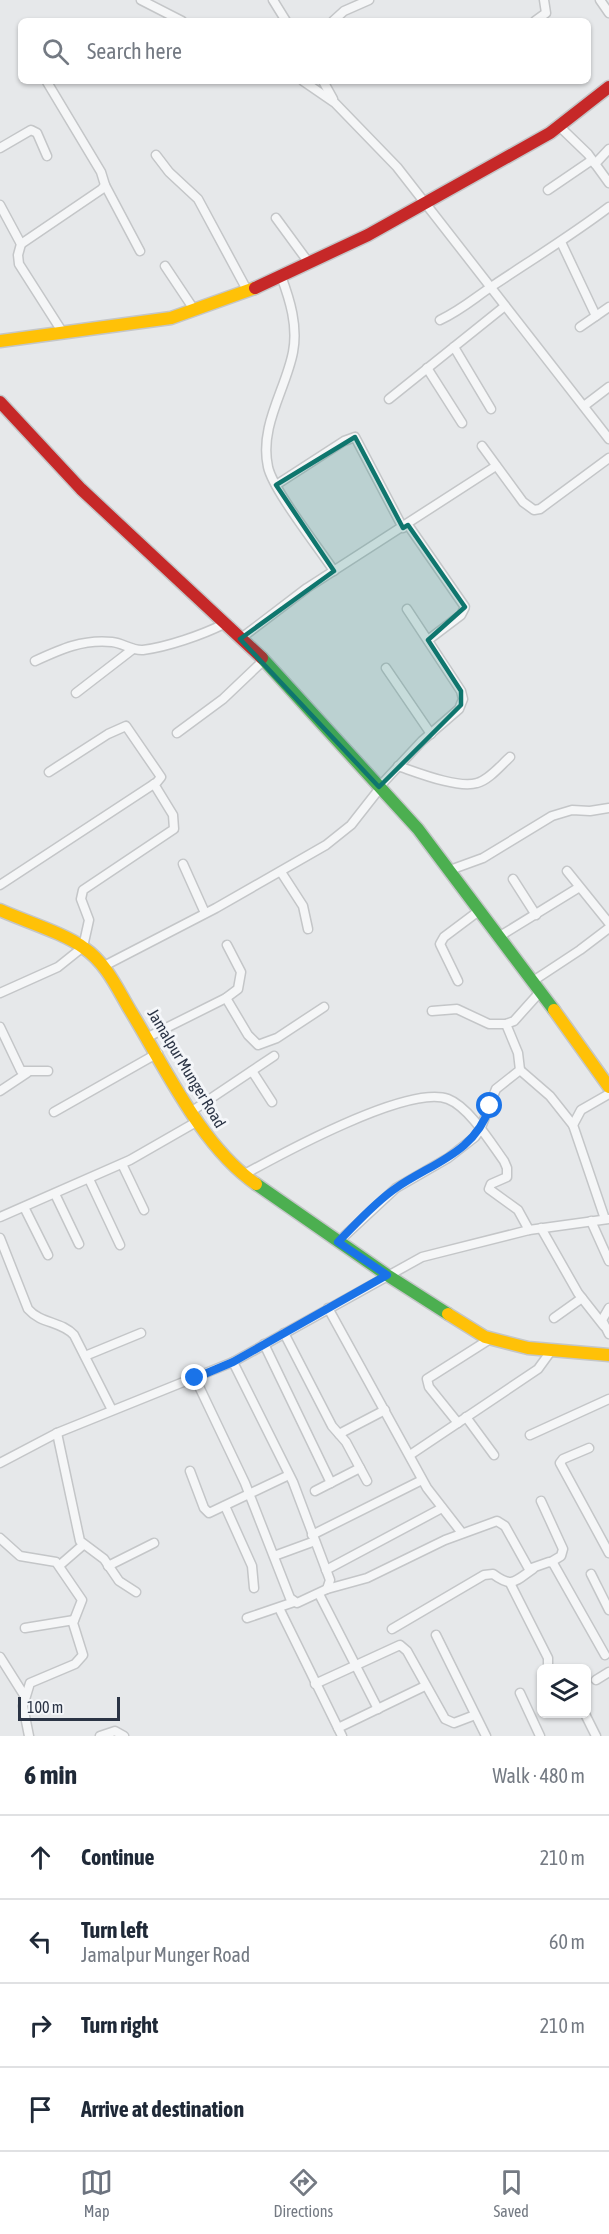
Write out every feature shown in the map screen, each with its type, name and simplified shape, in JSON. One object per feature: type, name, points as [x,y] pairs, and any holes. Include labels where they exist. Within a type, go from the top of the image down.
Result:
[{"type":"street","points":[[141,0],[176,18]]},
{"type":"street","points":[[273,0],[284,18]]},
{"type":"street","points":[[337,18],[345,11],[369,0]]},
{"type":"street","points":[[539,18],[546,13],[544,0]]},
{"type":"street","points":[[600,0],[609,13]]},
{"type":"street","points":[[48,84],[101,172],[105,185],[140,251]]},
{"type":"street","points":[[307,84],[335,103],[398,167],[609,439]]},
{"type":"street","points":[[325,84],[335,103]]},
{"type":"street","points":[[0,341],[159,321],[195,311],[281,276],[428,205],[505,156],[560,127],[609,87]]},
{"type":"street","points":[[560,127],[594,162],[609,183]]},
{"type":"street","points":[[0,148],[31,130],[37,133],[47,156]]},
{"type":"street","points":[[548,190],[594,162],[609,149]]},
{"type":"street","points":[[156,155],[169,172],[198,199],[247,290]]},
{"type":"street","points":[[63,333],[19,264],[18,255],[21,244],[105,185]]},
{"type":"street","points":[[0,205],[21,244]]},
{"type":"street","points":[[440,320],[470,304],[491,287],[561,242],[609,207]]},
{"type":"street","points":[[276,218],[309,263]]},
{"type":"street","points":[[561,242],[596,316]]},
{"type":"street","points":[[165,266],[195,311]]},
{"type":"street","points":[[281,276],[291,307],[294,337],[291,359],[270,423],[267,466],[276,485],[334,571]]},
{"type":"street","points":[[389,399],[505,306]]},
{"type":"street","points":[[580,327],[609,307]]},
{"type":"street","points":[[454,347],[491,409]]},
{"type":"street","points":[[428,368],[462,423]]},
{"type":"street","points":[[584,406],[609,387]]},
{"type":"street","points":[[0,402],[81,489],[264,660],[418,829],[500,936],[609,1087]]},
{"type":"street","points":[[276,485],[344,441],[355,437],[361,443],[405,526],[465,607],[461,615],[428,640]]},
{"type":"street","points":[[482,447],[523,502],[534,510],[540,509],[609,458]]},
{"type":"street","points":[[240,639],[334,571],[496,466]]},
{"type":"street","points":[[104,966],[281,872],[339,836],[398,766],[459,709],[463,694],[407,609]]},
{"type":"street","points":[[35,661],[74,644],[114,642],[133,649],[144,650],[198,635],[224,624]]},
{"type":"street","points":[[76,693],[133,649]]},
{"type":"street","points":[[177,733],[223,699],[264,660]]},
{"type":"street","points":[[386,668],[431,734]]},
{"type":"street","points":[[0,885],[160,780],[159,774],[126,726],[108,734],[49,772]]},
{"type":"street","points":[[398,766],[445,780],[471,784],[484,779],[510,757]]},
{"type":"street","points":[[0,993],[43,975],[83,947],[89,920],[81,899],[83,890],[174,829],[176,822],[154,784]]},
{"type":"street","points":[[450,870],[483,858],[552,816],[572,810],[590,812],[609,808]]},
{"type":"street","points":[[183,864],[205,913]]},
{"type":"street","points":[[533,981],[580,950],[609,925],[567,871]]},
{"type":"street","points":[[281,872],[303,906],[308,929]]},
{"type":"street","points":[[513,879],[536,915]]},
{"type":"street","points":[[500,936],[578,888]]},
{"type":"street","name":"Jamalpur Munger Road","points":[[0,910],[83,947],[104,966],[195,1116],[217,1148],[243,1175],[387,1275],[490,1339],[507,1345],[551,1351],[609,1355]]},
{"type":"street","points":[[458,981],[440,944],[444,937],[480,910]]},
{"type":"street","points":[[148,1037],[226,998],[238,989],[241,981],[236,961],[227,945]]},
{"type":"street","points":[[432,1011],[458,1009],[489,1024],[506,1024],[514,1021],[540,992]]},
{"type":"street","points":[[226,998],[248,1035],[258,1045],[277,1038],[324,1007]]},
{"type":"street","points":[[0,1463],[57,1433],[233,1362],[423,1257],[529,1230],[607,1219],[573,1125],[550,1096],[520,1070],[518,1053],[506,1024]]},
{"type":"street","points":[[0,1027],[17,1066],[27,1073]]},
{"type":"street","points":[[54,1112],[158,1053]]},
{"type":"street","points":[[0,1217],[156,1148],[274,1056]]},
{"type":"street","points":[[338,1242],[388,1194],[448,1158],[480,1130],[496,1089],[520,1070]]},
{"type":"street","points":[[0,1091],[27,1073],[48,1071]]},
{"type":"street","points":[[252,1071],[272,1102]]},
{"type":"street","points":[[573,1125],[581,1110],[609,1094]]},
{"type":"street","points":[[243,1175],[349,1124],[416,1099],[432,1097],[448,1099],[480,1130],[504,1161],[508,1173],[503,1180],[491,1184],[489,1190],[518,1210],[529,1230]]},
{"type":"street","points":[[122,1164],[144,1210]]},
{"type":"street","points":[[89,1179],[120,1245]]},
{"type":"street","points":[[55,1194],[79,1244]]},
{"type":"street","points":[[24,1207],[48,1255]]},
{"type":"street","points":[[591,1221],[609,1261]]},
{"type":"street","points":[[541,1228],[582,1298],[606,1330]]},
{"type":"street","points":[[0,1238],[28,1309],[37,1317],[68,1328],[112,1410]]},
{"type":"street","points":[[554,1318],[582,1298]]},
{"type":"street","points":[[328,1308],[422,1480],[462,1533]]},
{"type":"street","points":[[606,1330],[602,1315],[609,1308]]},
{"type":"street","points":[[85,1356],[141,1333]]},
{"type":"street","points":[[284,1333],[367,1482]]},
{"type":"street","points":[[458,1423],[429,1387],[427,1379],[490,1339]]},
{"type":"street","points":[[264,1344],[331,1483]]},
{"type":"street","points":[[410,1455],[538,1369],[551,1351]]},
{"type":"street","points":[[233,1362],[289,1475],[331,1584],[323,1592]]},
{"type":"street","points":[[195,1378],[250,1494],[294,1602]]},
{"type":"street","points":[[530,1435],[609,1400]]},
{"type":"street","points":[[339,1434],[385,1410]]},
{"type":"street","points":[[466,1417],[494,1455]]},
{"type":"street","points":[[57,1433],[78,1537],[82,1545],[98,1554],[118,1581],[136,1592]]},
{"type":"street","points":[[589,1448],[563,1459],[560,1463],[609,1553]]},
{"type":"street","points":[[315,1491],[360,1468]]},
{"type":"street","points":[[190,1471],[206,1511],[213,1512],[289,1475]]},
{"type":"street","points":[[274,1556],[313,1538],[422,1480]]},
{"type":"street","points":[[392,1629],[489,1573],[504,1583],[510,1583],[561,1556],[563,1549],[541,1501]]},
{"type":"street","points":[[225,1506],[249,1555],[254,1588]]},
{"type":"street","points":[[326,1570],[441,1508]]},
{"type":"street","points":[[247,1618],[294,1602],[303,1602],[323,1592],[380,1573],[492,1521],[501,1522],[526,1566],[533,1569]]},
{"type":"street","points":[[0,1538],[20,1556],[51,1561],[60,1565],[82,1600],[81,1609],[74,1620],[82,1651],[81,1659],[70,1667],[33,1680],[24,1695],[23,1711],[29,1736]]},
{"type":"street","points":[[108,1566],[154,1543]]},
{"type":"street","points":[[60,1565],[82,1545]]},
{"type":"street","points":[[551,1562],[605,1655]]},
{"type":"street","points":[[591,1574],[609,1611]]},
{"type":"street","points":[[510,1583],[548,1658],[548,1664]]},
{"type":"street","points":[[323,1592],[354,1664],[378,1709]]},
{"type":"street","points":[[279,1608],[340,1732],[378,1709],[425,1686]]},
{"type":"street","points":[[25,1628],[74,1620]]},
{"type":"street","points":[[436,1635],[486,1736]]},
{"type":"street","points":[[315,1684],[354,1664],[400,1645],[407,1651],[445,1719],[454,1723],[475,1715]]},
{"type":"street","points":[[0,1657],[24,1695]]},
{"type":"street","points":[[596,1680],[609,1672]]},
{"type":"street","points":[[520,1693],[540,1736]]},
{"type":"street","points":[[587,1718],[596,1736]]},
{"type":"street","points":[[100,1736],[115,1731],[124,1736]]},
{"type":"highlighted area","points":[[355,437],[403,528],[408,525],[465,607],[428,640],[461,691],[461,705],[379,787],[240,639],[334,571],[276,485]]},
{"type":"traffic: fast","points":[[262,658],[418,829],[554,1010]]},
{"type":"traffic: fast","points":[[256,1184],[387,1275],[448,1314]]},
{"type":"traffic: slow","points":[[0,341],[171,318],[255,288]]},
{"type":"traffic: slow","points":[[0,910],[66,937],[99,961],[116,985],[201,1127],[236,1168],[256,1184]]},
{"type":"traffic: slow","points":[[554,1010],[609,1087]]},
{"type":"traffic: slow","points":[[448,1314],[485,1337],[528,1348],[609,1355]]},
{"type":"traffic: jam","points":[[255,288],[368,235],[550,133],[609,87]]},
{"type":"traffic: jam","points":[[0,402],[81,489],[262,658]]},
{"type":"route","points":[[195,1378],[233,1362],[387,1275],[338,1242],[396,1188],[448,1158],[475,1137],[490,1106]]}]
